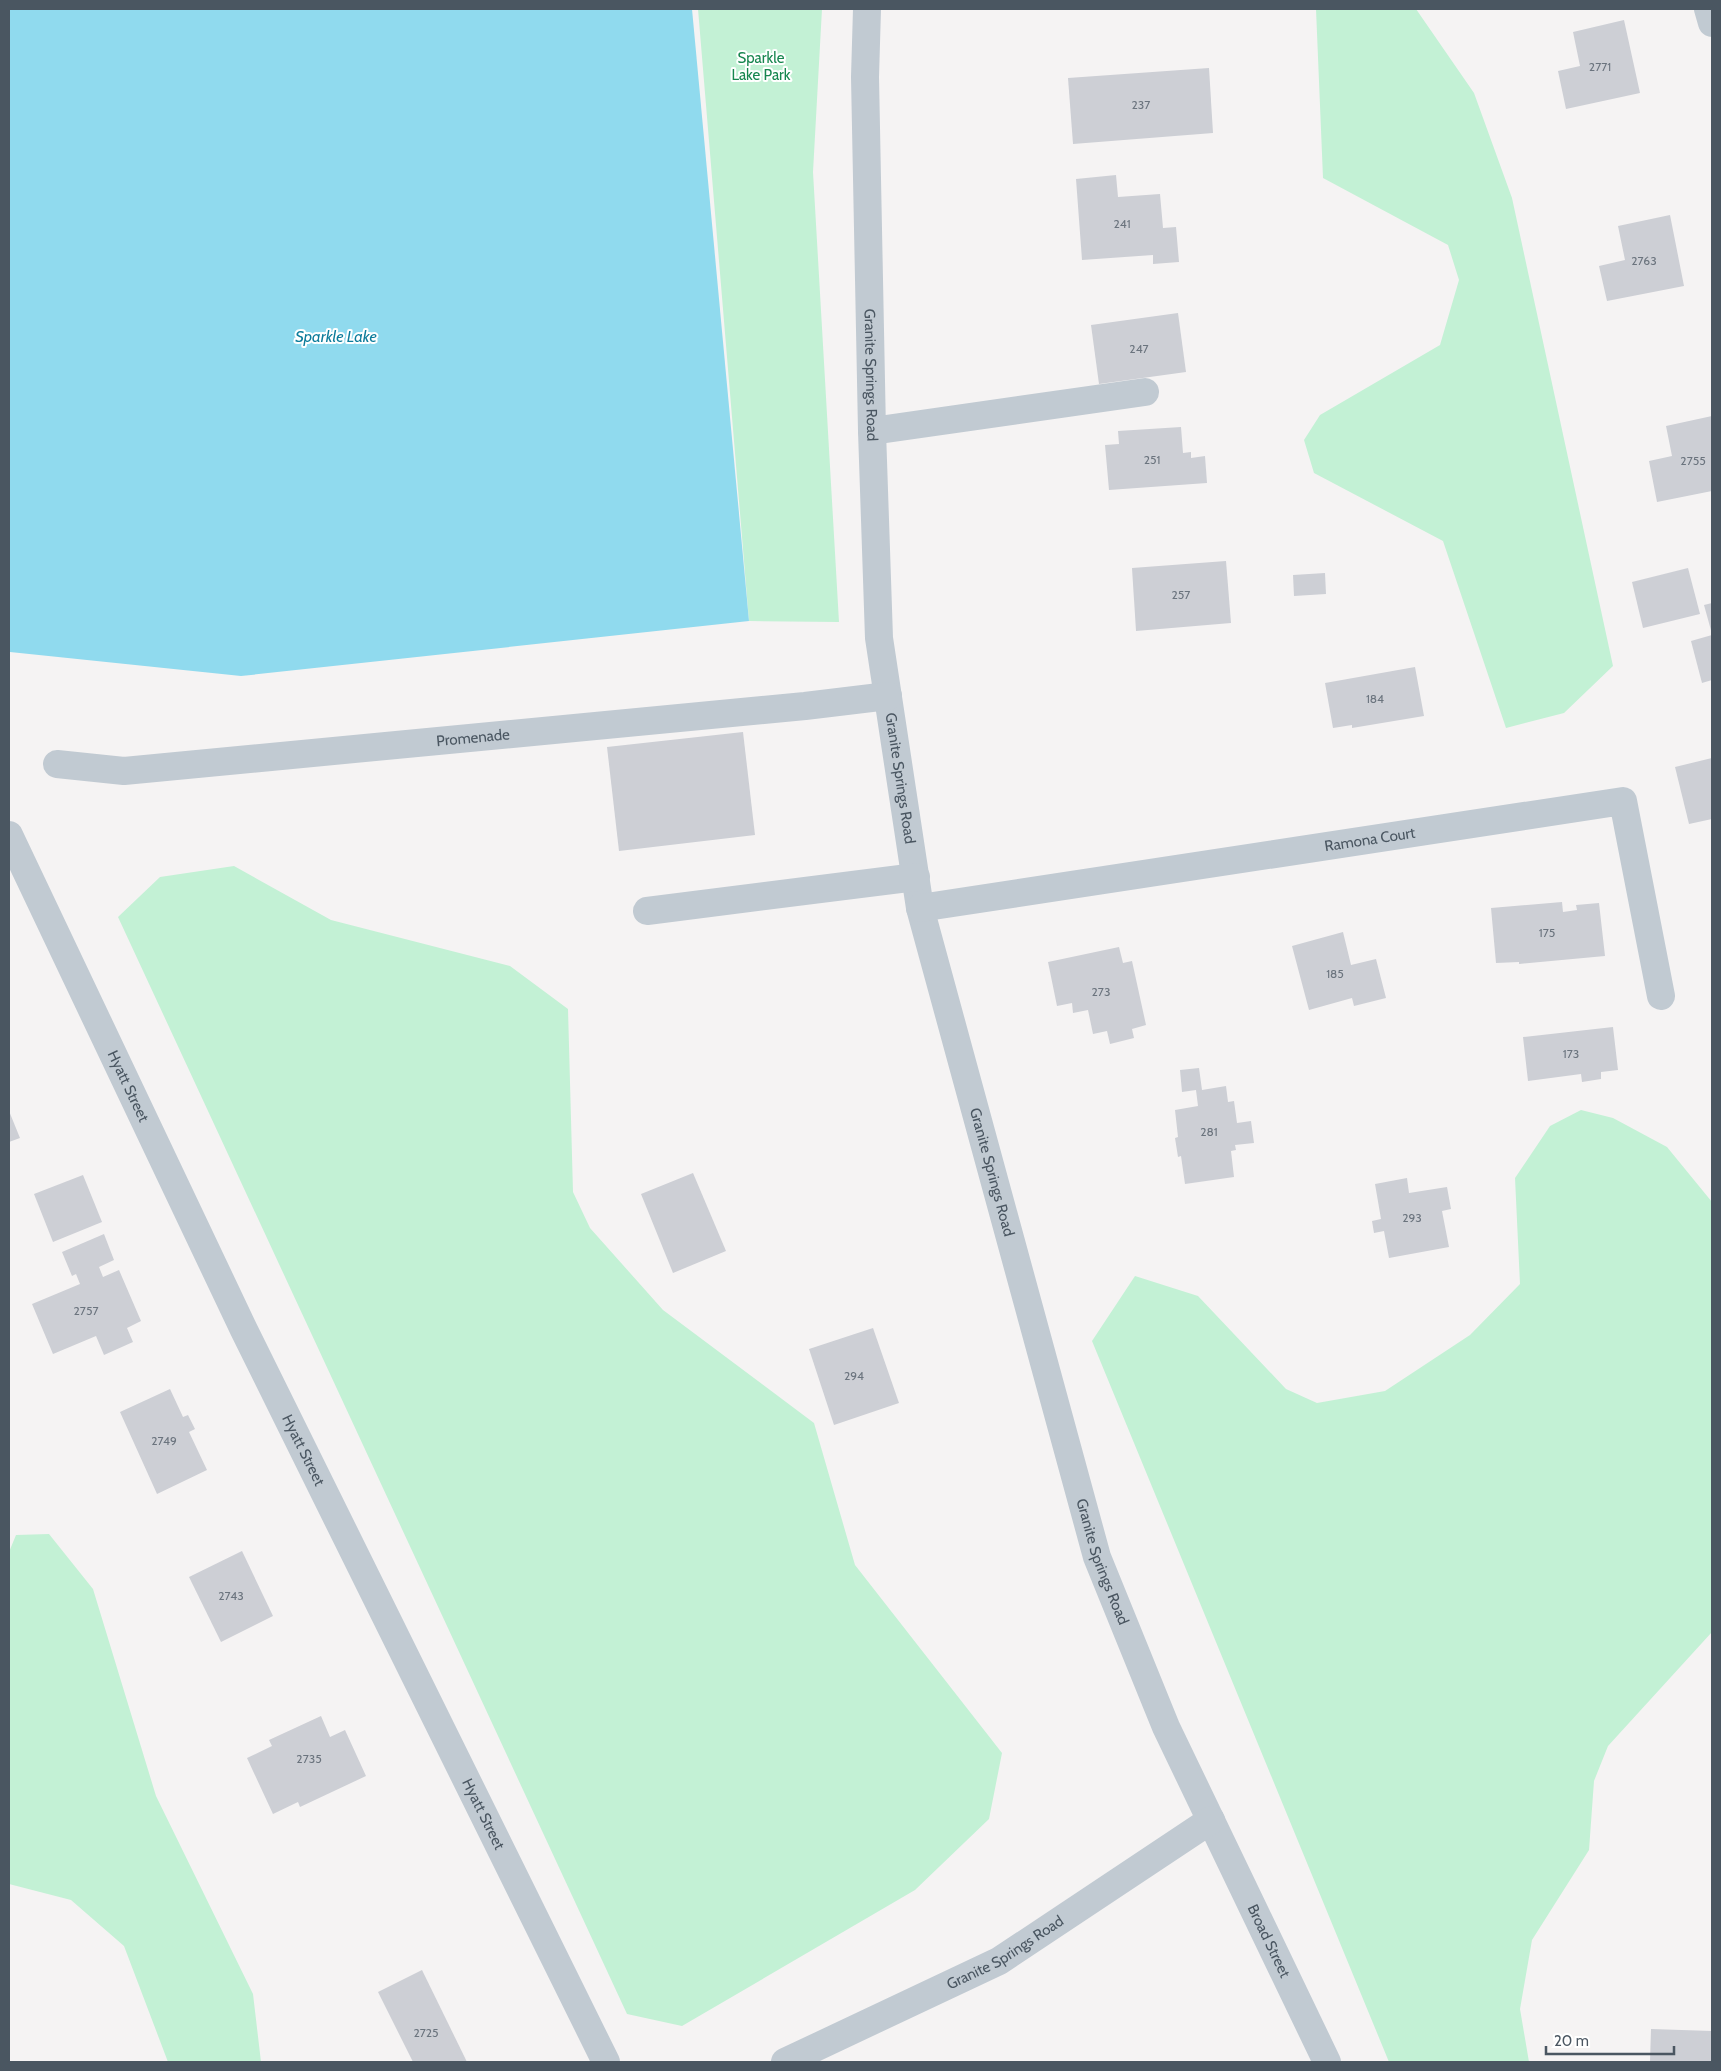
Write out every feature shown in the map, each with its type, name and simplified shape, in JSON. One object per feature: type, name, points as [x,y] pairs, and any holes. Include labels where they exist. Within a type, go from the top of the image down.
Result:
[{"type":"street","name":"Granite Springs Road","points":[[785,2062],[999,1961],[1211,1820],[1166,1727],[1097,1557],[920,908],[879,638],[872,431],[865,77],[867,9]]},
{"type":"street","points":[[1708,9],[1712,23]]},
{"type":"street","points":[[872,431],[1145,392]]},
{"type":"street","name":"Promenade","points":[[58,764],[124,771],[806,706],[888,696]]},
{"type":"street","name":"Ramona Court","points":[[920,908],[1623,801],[1661,996]]},
{"type":"street","name":"Hyatt Street","points":[[9,835],[248,1339],[606,2062]]},
{"type":"street","points":[[647,910],[916,876]]},
{"type":"street","name":"Broad Street","points":[[1211,1820],[1327,2062]]},
{"type":"green space","name":"Sparkle Lake Park","points":[[698,9],[822,9],[813,172],[839,622],[749,621]]},
{"type":"green space","points":[[1316,9],[1416,9],[1474,93],[1512,198],[1613,666],[1564,713],[1506,728],[1443,541],[1314,473],[1304,440],[1320,415],[1440,345],[1459,280],[1448,245],[1323,178]]},
{"type":"green space","points":[[234,866],[331,920],[510,966],[568,1009],[573,1192],[590,1228],[663,1310],[814,1423],[855,1565],[1002,1753],[989,1819],[915,1890],[682,2026],[627,2014],[118,917],[160,877]]},
{"type":"green space","points":[[1581,1110],[1613,1118],[1667,1147],[1712,1202],[1712,1632],[1608,1746],[1594,1781],[1589,1850],[1532,1940],[1520,2009],[1529,2062],[1389,2062],[1092,1341],[1135,1276],[1198,1296],[1286,1389],[1317,1403],[1385,1391],[1470,1335],[1520,1284],[1515,1178],[1550,1126]]},
{"type":"green space","points":[[49,1534],[93,1589],[156,1796],[253,1994],[261,2062],[168,2062],[124,1946],[71,1900],[9,1884],[9,1552],[16,1535]]},
{"type":"water","name":"Sparkle Lake","points":[[9,9],[692,9],[749,621],[241,676],[10,652]]},
{"type":"building","points":[[1624,20],[1640,93],[1566,109],[1558,71],[1580,66],[1573,32]]},
{"type":"building","points":[[1209,68],[1213,133],[1073,144],[1068,78]]},
{"type":"building","points":[[1116,175],[1118,197],[1160,194],[1163,228],[1176,227],[1179,262],[1153,264],[1153,255],[1082,260],[1076,179]]},
{"type":"building","points":[[1670,215],[1684,286],[1607,301],[1599,266],[1625,260],[1618,226]]},
{"type":"building","points":[[1178,313],[1186,372],[1099,384],[1091,325]]},
{"type":"building","points":[[1712,416],[1712,491],[1657,502],[1649,461],[1672,456],[1666,426]]},
{"type":"building","points":[[1181,427],[1183,453],[1191,452],[1191,458],[1205,456],[1207,483],[1109,490],[1105,445],[1119,444],[1118,431]]},
{"type":"building","points":[[1226,561],[1231,623],[1136,631],[1132,568]]},
{"type":"building","points":[[1688,568],[1700,614],[1643,628],[1632,582]]},
{"type":"building","points":[[1325,573],[1326,594],[1294,596],[1293,575]]},
{"type":"building","points":[[1712,603],[1712,634],[1704,605]]},
{"type":"building","points":[[1712,635],[1712,680],[1702,683],[1691,641]]},
{"type":"building","points":[[1415,667],[1424,716],[1352,728],[1352,725],[1333,728],[1325,683]]},
{"type":"building","points":[[743,732],[755,835],[619,851],[607,747]]},
{"type":"building","points":[[1712,758],[1712,819],[1689,824],[1675,767]]},
{"type":"building","points":[[1562,902],[1563,912],[1577,910],[1576,905],[1599,903],[1605,956],[1519,964],[1519,962],[1496,963],[1491,908]]},
{"type":"building","points":[[1343,932],[1351,965],[1376,959],[1386,998],[1354,1006],[1352,998],[1309,1010],[1292,946]]},
{"type":"building","points":[[1119,947],[1123,963],[1132,961],[1146,1025],[1132,1029],[1134,1038],[1110,1044],[1107,1031],[1093,1034],[1088,1010],[1073,1013],[1072,1003],[1057,1006],[1048,962]]},
{"type":"building","points":[[1613,1027],[1618,1070],[1601,1072],[1601,1079],[1582,1082],[1581,1074],[1528,1081],[1523,1037]]},
{"type":"building","points":[[1199,1068],[1202,1090],[1226,1086],[1228,1102],[1234,1101],[1237,1123],[1251,1121],[1254,1143],[1235,1145],[1236,1150],[1231,1151],[1234,1177],[1185,1184],[1181,1156],[1178,1157],[1175,1138],[1178,1137],[1175,1110],[1198,1106],[1196,1090],[1182,1092],[1180,1070]]},
{"type":"building","points":[[9,1111],[20,1138],[9,1142]]},
{"type":"building","points":[[693,1173],[726,1251],[673,1273],[641,1194]]},
{"type":"building","points":[[83,1175],[102,1222],[53,1242],[34,1194]]},
{"type":"building","points":[[1407,1178],[1409,1193],[1447,1187],[1451,1209],[1442,1211],[1449,1247],[1389,1258],[1384,1231],[1374,1233],[1372,1221],[1381,1219],[1375,1184]]},
{"type":"building","points":[[104,1234],[114,1260],[99,1267],[103,1277],[119,1270],[141,1321],[127,1328],[133,1342],[104,1355],[96,1336],[53,1354],[32,1304],[80,1284],[76,1274],[72,1276],[62,1252]]},
{"type":"building","points":[[873,1328],[899,1403],[834,1425],[809,1349]]},
{"type":"building","points":[[170,1389],[183,1417],[188,1415],[195,1429],[189,1432],[207,1470],[157,1494],[120,1412]]},
{"type":"building","points":[[242,1551],[273,1616],[221,1642],[189,1577]]},
{"type":"building","points":[[321,1716],[330,1737],[345,1730],[366,1776],[300,1807],[298,1802],[273,1814],[247,1758],[272,1746],[269,1740]]},
{"type":"building","points":[[422,1970],[467,2062],[413,2062],[378,1992]]},
{"type":"building","points":[[1651,2029],[1712,2031],[1712,2062],[1650,2062]]}]
